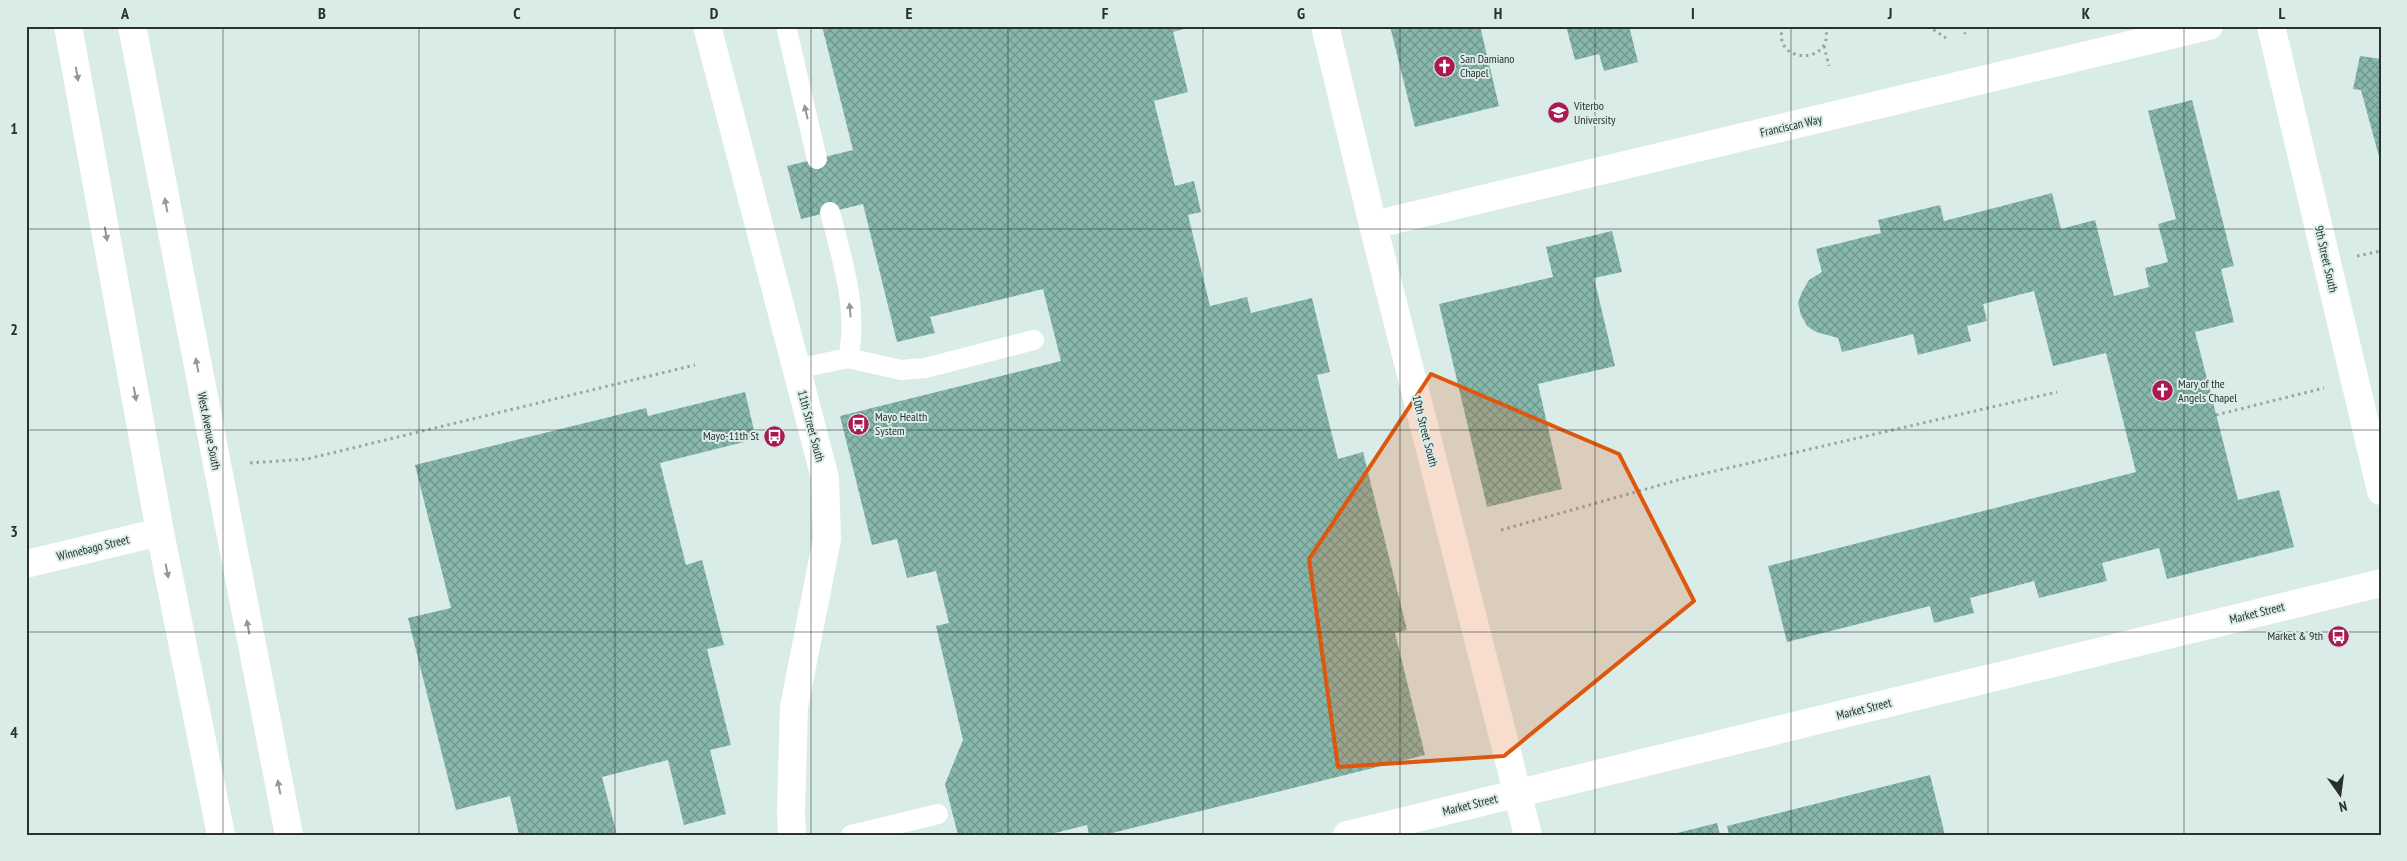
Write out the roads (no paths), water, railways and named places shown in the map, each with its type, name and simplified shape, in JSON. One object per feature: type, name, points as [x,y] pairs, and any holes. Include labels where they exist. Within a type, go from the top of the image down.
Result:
[{"type":"street","points":[[68,26],[160,532],[221,835]]},
{"type":"street","name":"West Avenue South","points":[[132,26],[289,835]]},
{"type":"street","name":"11th Street South","points":[[707,26],[825,478],[827,539],[794,707],[792,835]]},
{"type":"street","name":"10th Street South","points":[[1325,26],[1373,225],[1528,835]]},
{"type":"street","name":"Franciscan Way","points":[[1373,225],[2209,26]]},
{"type":"street","name":"9th Street South","points":[[2271,26],[2381,491]]},
{"type":"street","name":"Winnebago Street","points":[[26,564],[160,532]]},
{"type":"street","name":"Market Street","points":[[1347,835],[2381,583]]},
{"type":"lane","points":[[786,26],[817,159]]},
{"type":"lane","points":[[830,212],[846,273],[852,337],[848,358]]},
{"type":"lane","points":[[796,369],[848,358],[901,370],[925,368],[1034,340]]},
{"type":"lane","points":[[851,835],[938,814]]},
{"type":"place","name":"San Damiano Chapel","points":[[1444,66]]},
{"type":"place","name":"Viterbo University","points":[[1558,113]]},
{"type":"place","name":"Mary of the Angels Chapel","points":[[2162,391]]},
{"type":"place","name":"Mayo Health System","points":[[859,424]]},
{"type":"place","name":"Mayo-11th St","points":[[775,436]]},
{"type":"place","name":"Market & 9th","points":[[2339,636]]}]
